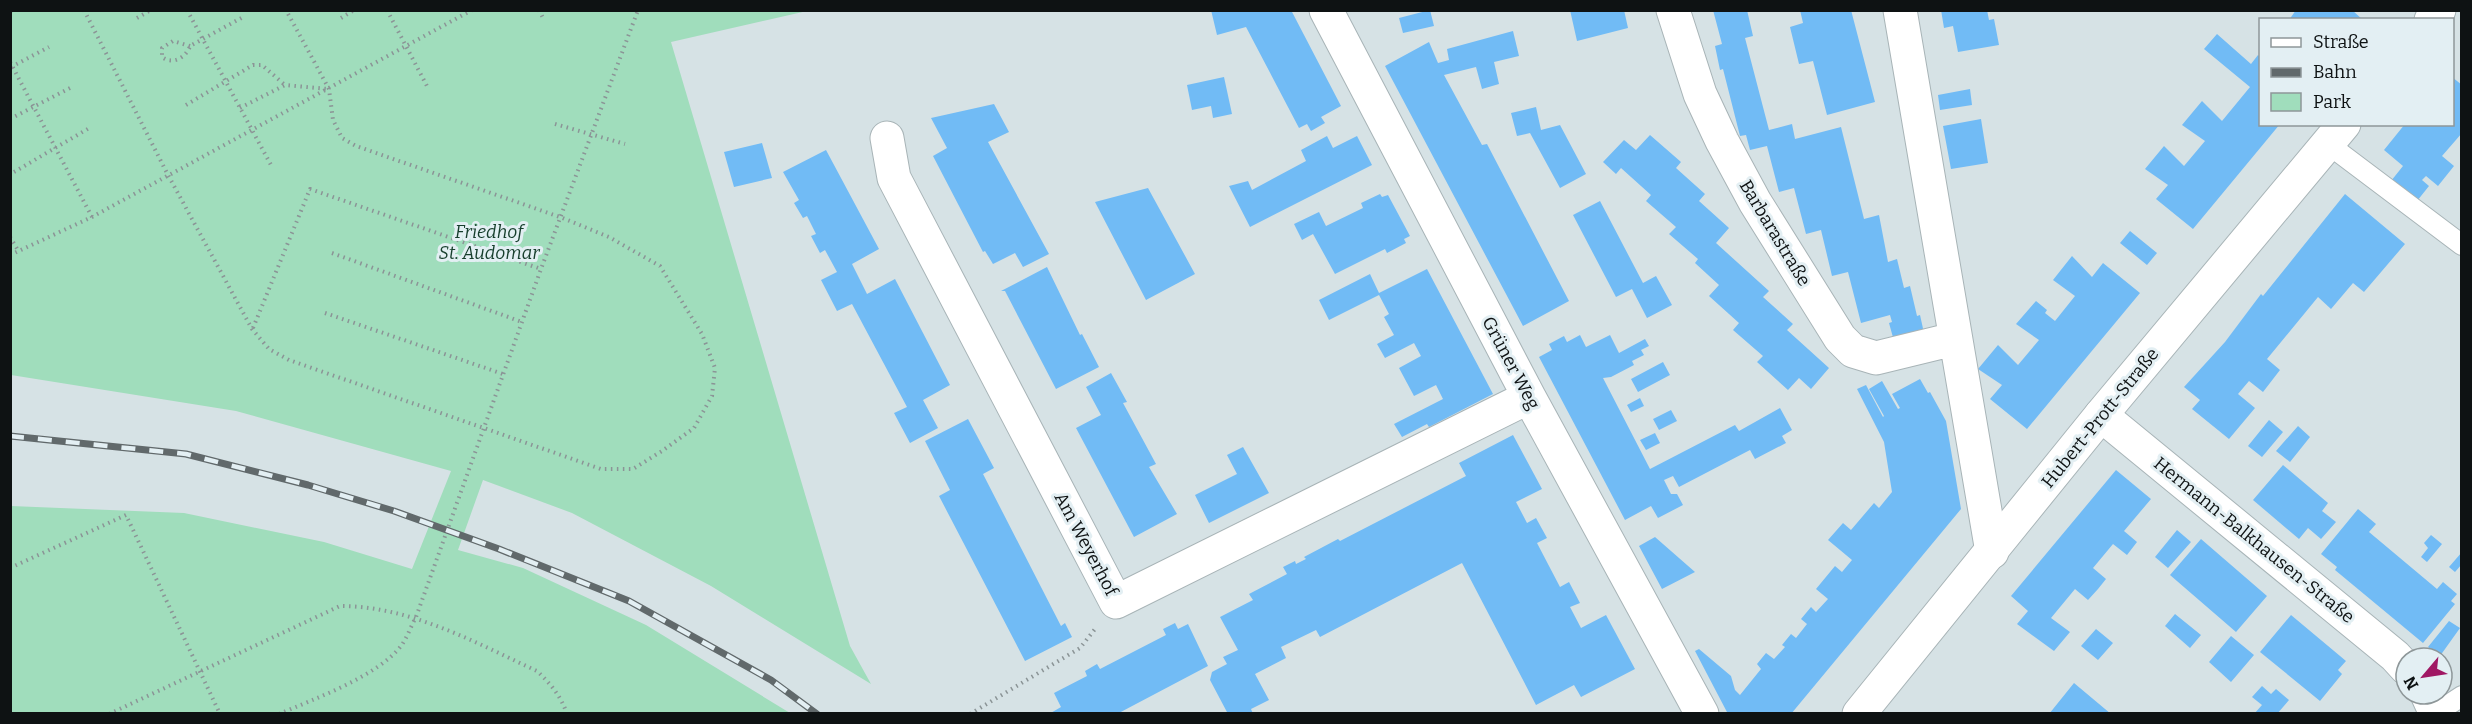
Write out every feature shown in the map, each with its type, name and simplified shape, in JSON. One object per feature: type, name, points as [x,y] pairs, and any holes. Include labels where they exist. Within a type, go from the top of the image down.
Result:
[{"type":"street","name":"Grüner Weg","points":[[1326,10],[1529,397],[1702,714]]},
{"type":"street","name":"Barbarastraße","points":[[1673,10],[1700,94],[1722,141],[1755,202],[1840,338],[1853,351],[1876,358],[1954,339]]},
{"type":"street","points":[[1900,10],[1954,339],[1992,552]]},
{"type":"street","name":"Hubert-Prott-Straße","points":[[1859,714],[1992,552],[2101,414],[2336,134]]},
{"type":"street","name":"Am Weyerhof","points":[[887,138],[894,178],[1116,602],[1529,397]]},
{"type":"street","name":"Hermann-Balkhausen-Straße","points":[[2101,414],[2394,655]]},
{"type":"lane","points":[[2336,134],[2462,245]]},
{"type":"lane","points":[[2436,713],[2462,696]]},
{"type":"path","points":[[84,10],[168,175],[252,329],[269,349],[289,360],[601,469],[633,469],[694,428],[712,396],[715,368],[702,334],[660,266],[609,237],[560,217],[356,146],[342,138],[333,120],[329,89],[286,10]]},
{"type":"path","points":[[137,18],[151,10]]},
{"type":"path","points":[[187,10],[270,165]]},
{"type":"path","points":[[341,18],[354,10]]},
{"type":"path","points":[[387,10],[428,88]]},
{"type":"path","points":[[10,255],[92,218],[472,10]]},
{"type":"path","points":[[539,10],[543,18]]},
{"type":"path","points":[[279,714],[342,687],[384,662],[402,646],[416,617],[483,427],[638,10]]},
{"type":"path","points":[[190,46],[173,41],[162,48],[162,57],[168,61],[174,61],[188,53],[190,46],[245,16]]},
{"type":"path","points":[[49,47],[11,65],[92,218]]},
{"type":"path","points":[[186,105],[253,65],[262,65],[285,85]]},
{"type":"path","points":[[240,108],[285,85],[329,89]]},
{"type":"path","points":[[10,119],[72,87]]},
{"type":"path","points":[[555,124],[625,144]]},
{"type":"path","points":[[14,172],[91,127]]},
{"type":"path","points":[[252,329],[310,189],[541,269]]},
{"type":"path","points":[[10,237],[19,252]]},
{"type":"path","points":[[332,253],[522,322]]},
{"type":"path","points":[[325,313],[503,374]]},
{"type":"path","points":[[10,568],[126,515],[220,714]]},
{"type":"path","points":[[970,714],[1080,648],[1116,602]]},
{"type":"path","points":[[109,714],[340,606],[357,606],[416,617],[537,671],[550,684],[564,704],[567,714]]},
{"type":"green space","name":"Friedhof St. Audomar","points":[[10,11],[807,11],[671,42],[850,646],[871,684],[711,586],[572,513],[483,480],[458,550],[523,568],[646,625],[790,713],[11,713],[11,506],[184,513],[324,542],[412,569],[451,471],[236,411],[11,375]]},
{"type":"building","points":[[1211,10],[1291,10],[1341,106],[1321,117],[1325,123],[1311,131],[1307,124],[1299,128],[1246,27],[1217,35]]},
{"type":"building","points":[[1430,10],[1434,26],[1403,33],[1399,18]]},
{"type":"building","points":[[1570,10],[1624,10],[1628,28],[1577,41]]},
{"type":"building","points":[[1713,10],[1747,10],[1753,36],[1745,38],[1769,130],[1792,124],[1795,139],[1841,127],[1864,219],[1879,215],[1888,262],[1897,259],[1904,288],[1910,286],[1917,316],[1920,315],[1924,333],[1894,341],[1889,323],[1892,322],[1890,315],[1861,323],[1848,272],[1832,276],[1821,230],[1806,234],[1794,188],[1779,192],[1767,146],[1750,150],[1746,135],[1740,136],[1723,69],[1720,70],[1715,46],[1722,44]]},
{"type":"building","points":[[1800,10],[1851,10],[1875,102],[1827,115],[1813,61],[1799,64],[1790,27],[1803,23]]},
{"type":"building","points":[[1941,10],[1987,10],[1989,20],[1994,19],[1999,45],[1958,52],[1953,26],[1944,28]]},
{"type":"building","points":[[2296,10],[2352,10],[2361,18],[2290,18]]},
{"type":"building","points":[[1513,31],[1519,56],[1494,62],[1499,84],[1482,89],[1476,67],[1444,75],[1482,145],[1487,144],[1569,301],[1523,326],[1385,66],[1429,42],[1438,63],[1449,60],[1447,49]]},
{"type":"building","points":[[2217,34],[2251,64],[2259,56],[2259,126],[2278,126],[2193,229],[2156,199],[2168,185],[2145,169],[2164,146],[2184,166],[2205,141],[2182,125],[2202,101],[2222,121],[2250,87],[2204,49]]},
{"type":"building","points":[[1224,77],[1232,114],[1213,118],[1211,106],[1192,110],[1187,85]]},
{"type":"building","points":[[2454,79],[2462,85],[2462,133],[2442,156],[2454,166],[2438,186],[2426,176],[2422,180],[2429,186],[2417,201],[2391,181],[2403,166],[2384,150],[2403,126],[2454,126]]},
{"type":"building","points":[[1970,89],[1972,105],[1940,110],[1938,95]]},
{"type":"building","points":[[994,104],[1009,132],[988,142],[1049,254],[1023,267],[1015,253],[993,264],[985,251],[983,252],[933,156],[947,148],[931,118]]},
{"type":"building","points":[[1536,107],[1541,130],[1560,125],[1586,174],[1560,188],[1530,133],[1517,136],[1511,113]]},
{"type":"building","points":[[1981,119],[1988,163],[1951,169],[1943,126]]},
{"type":"building","points":[[1650,135],[1681,162],[1676,168],[1705,194],[1699,201],[1729,228],[1716,243],[1769,291],[1763,297],[1793,324],[1787,330],[1829,368],[1811,389],[1799,378],[1788,390],[1757,362],[1763,356],[1733,330],[1739,323],[1709,296],[1719,285],[1695,263],[1698,259],[1669,234],[1676,227],[1646,201],[1651,195],[1621,168],[1616,174],[1603,162],[1624,140],[1636,150]]},
{"type":"building","points":[[1327,136],[1333,148],[1357,136],[1372,165],[1250,227],[1229,186],[1248,181],[1252,190],[1306,161],[1301,150]]},
{"type":"building","points":[[762,143],[772,178],[734,187],[724,152]]},
{"type":"building","points":[[826,150],[879,249],[852,264],[867,294],[895,279],[950,385],[923,400],[938,428],[910,443],[894,413],[907,407],[852,304],[837,311],[821,280],[837,272],[825,250],[820,253],[811,236],[816,234],[807,216],[803,218],[794,203],[799,200],[783,172]]},
{"type":"building","points":[[1148,188],[1195,274],[1146,300],[1095,202]]},
{"type":"building","points":[[1380,194],[1382,197],[1388,195],[1410,236],[1404,239],[1406,243],[1387,253],[1385,249],[1335,274],[1313,234],[1302,240],[1294,224],[1319,212],[1326,226],[1363,208],[1361,203]]},
{"type":"building","points":[[2345,194],[2405,244],[2364,292],[2353,283],[2331,309],[2318,297],[2267,359],[2280,370],[2263,392],[2249,381],[2238,394],[2255,408],[2229,439],[2192,409],[2200,400],[2184,387],[2225,342],[2261,294],[2263,296]]},
{"type":"building","points":[[1600,201],[1643,283],[1656,276],[1672,305],[1647,318],[1632,289],[1616,297],[1573,215]]},
{"type":"building","points":[[2130,231],[2157,253],[2147,265],[2120,243]]},
{"type":"building","points":[[2072,256],[2092,277],[2103,263],[2140,293],[2027,429],[1990,399],[2002,385],[1978,369],[1998,345],[2018,365],[2039,340],[2016,324],[2036,301],[2055,321],[2075,296],[2053,280]]},
{"type":"building","points":[[1047,267],[1080,335],[1082,334],[1099,367],[1056,389],[1005,291],[1001,291]]},
{"type":"building","points":[[1427,269],[1493,394],[1429,427],[1427,424],[1402,437],[1394,424],[1443,399],[1436,385],[1414,396],[1399,368],[1421,356],[1414,343],[1385,358],[1377,344],[1394,335],[1384,317],[1389,314],[1379,295],[1329,320],[1319,300],[1370,274],[1379,293]]},
{"type":"building","points":[[1580,335],[1586,347],[1610,335],[1619,353],[1645,339],[1649,346],[1641,350],[1644,355],[1632,361],[1634,365],[1611,377],[1603,378],[1650,469],[1735,425],[1739,431],[1780,408],[1792,430],[1782,436],[1786,443],[1755,459],[1750,450],[1679,487],[1673,476],[1664,480],[1671,494],[1677,494],[1683,505],[1658,518],[1651,506],[1625,520],[1539,357],[1552,350],[1549,344],[1564,336],[1567,342]]},
{"type":"building","points":[[1663,362],[1670,375],[1638,392],[1631,379]]},
{"type":"building","points":[[1111,373],[1127,402],[1123,403],[1156,464],[1149,467],[1177,514],[1134,537],[1076,428],[1101,415],[1086,387]]},
{"type":"building","points":[[1920,379],[1946,421],[1961,509],[1791,714],[1728,714],[1695,651],[1699,649],[1731,676],[1735,690],[1740,695],[1761,669],[1757,664],[1766,653],[1774,659],[1785,647],[1782,645],[1791,634],[1796,638],[1807,624],[1801,619],[1811,607],[1816,612],[1828,599],[1816,589],[1835,566],[1842,572],[1852,560],[1828,540],[1843,523],[1851,530],[1874,503],[1879,508],[1892,492],[1884,442],[1857,389],[1866,385],[1883,417],[1869,389],[1882,381],[1898,409],[1900,408],[1892,394]]},
{"type":"building","points":[[1640,398],[1644,406],[1631,412],[1627,405]]},
{"type":"building","points":[[1671,410],[1677,421],[1659,430],[1653,419]]},
{"type":"building","points":[[968,419],[994,468],[983,474],[1061,626],[1065,623],[1072,637],[1025,661],[939,496],[950,490],[925,441]]},
{"type":"building","points":[[2269,420],[2283,432],[2262,457],[2248,446]]},
{"type":"building","points":[[2298,426],[2310,437],[2290,462],[2276,451]]},
{"type":"building","points":[[1655,433],[1660,443],[1646,450],[1640,440]]},
{"type":"building","points":[[1513,435],[1542,489],[1516,502],[1527,523],[1536,518],[1547,538],[1537,543],[1560,587],[1569,582],[1580,603],[1570,607],[1581,628],[1606,615],[1635,669],[1581,697],[1574,685],[1536,705],[1462,563],[1320,637],[1316,630],[1281,647],[1286,658],[1255,674],[1269,700],[1251,709],[1253,714],[1228,714],[1210,680],[1212,672],[1227,664],[1223,657],[1238,650],[1220,617],[1253,600],[1249,594],[1287,574],[1283,567],[1295,561],[1296,564],[1306,559],[1304,557],[1338,539],[1340,541],[1466,476],[1459,463]]},
{"type":"building","points":[[1243,447],[1269,493],[1209,523],[1195,495],[1237,474],[1227,455]]},
{"type":"building","points":[[2283,465],[2328,503],[2322,511],[2336,522],[2321,539],[2308,528],[2299,539],[2253,500]]},
{"type":"building","points":[[2116,470],[2151,499],[2124,531],[2137,542],[2127,555],[2113,544],[2093,568],[2106,579],[2098,589],[2088,600],[2075,589],[2051,618],[2070,632],[2054,651],[2017,624],[2028,611],[2011,596]]},
{"type":"building","points":[[2358,509],[2376,524],[2369,532],[2437,589],[2443,582],[2457,594],[2451,601],[2455,604],[2423,643],[2335,570],[2337,567],[2321,554]]},
{"type":"building","points":[[2177,530],[2191,542],[2168,568],[2155,557]]},
{"type":"building","points":[[2431,535],[2442,544],[2427,562],[2421,557],[2428,548],[2424,543]]},
{"type":"building","points":[[1655,537],[1695,572],[1662,589],[1639,546]]},
{"type":"building","points":[[2201,539],[2267,596],[2236,632],[2170,575]]},
{"type":"building","points":[[2462,552],[2462,564],[2455,572],[2449,567]]},
{"type":"building","points":[[2175,614],[2201,635],[2190,648],[2165,626]]},
{"type":"building","points":[[2291,615],[2346,661],[2338,670],[2342,674],[2320,701],[2260,652]]},
{"type":"building","points":[[2449,621],[2460,628],[2447,646],[2429,646]]},
{"type":"building","points":[[1175,623],[1178,629],[1188,624],[1208,666],[1117,714],[1049,714],[1061,707],[1054,693],[1087,676],[1085,671],[1097,664],[1100,669],[1166,635],[1163,629]]},
{"type":"building","points":[[2096,629],[2113,643],[2098,660],[2081,646]]},
{"type":"building","points":[[2231,636],[2254,655],[2231,682],[2209,662]]},
{"type":"building","points":[[2074,683],[2111,714],[2049,714]]},
{"type":"building","points":[[2262,686],[2271,694],[2276,689],[2289,700],[2277,714],[2254,714],[2262,705],[2252,697]]},
{"type":"railway","points":[[10,436],[186,454],[308,485],[394,511],[499,549],[629,601],[771,680],[817,714]]}]
